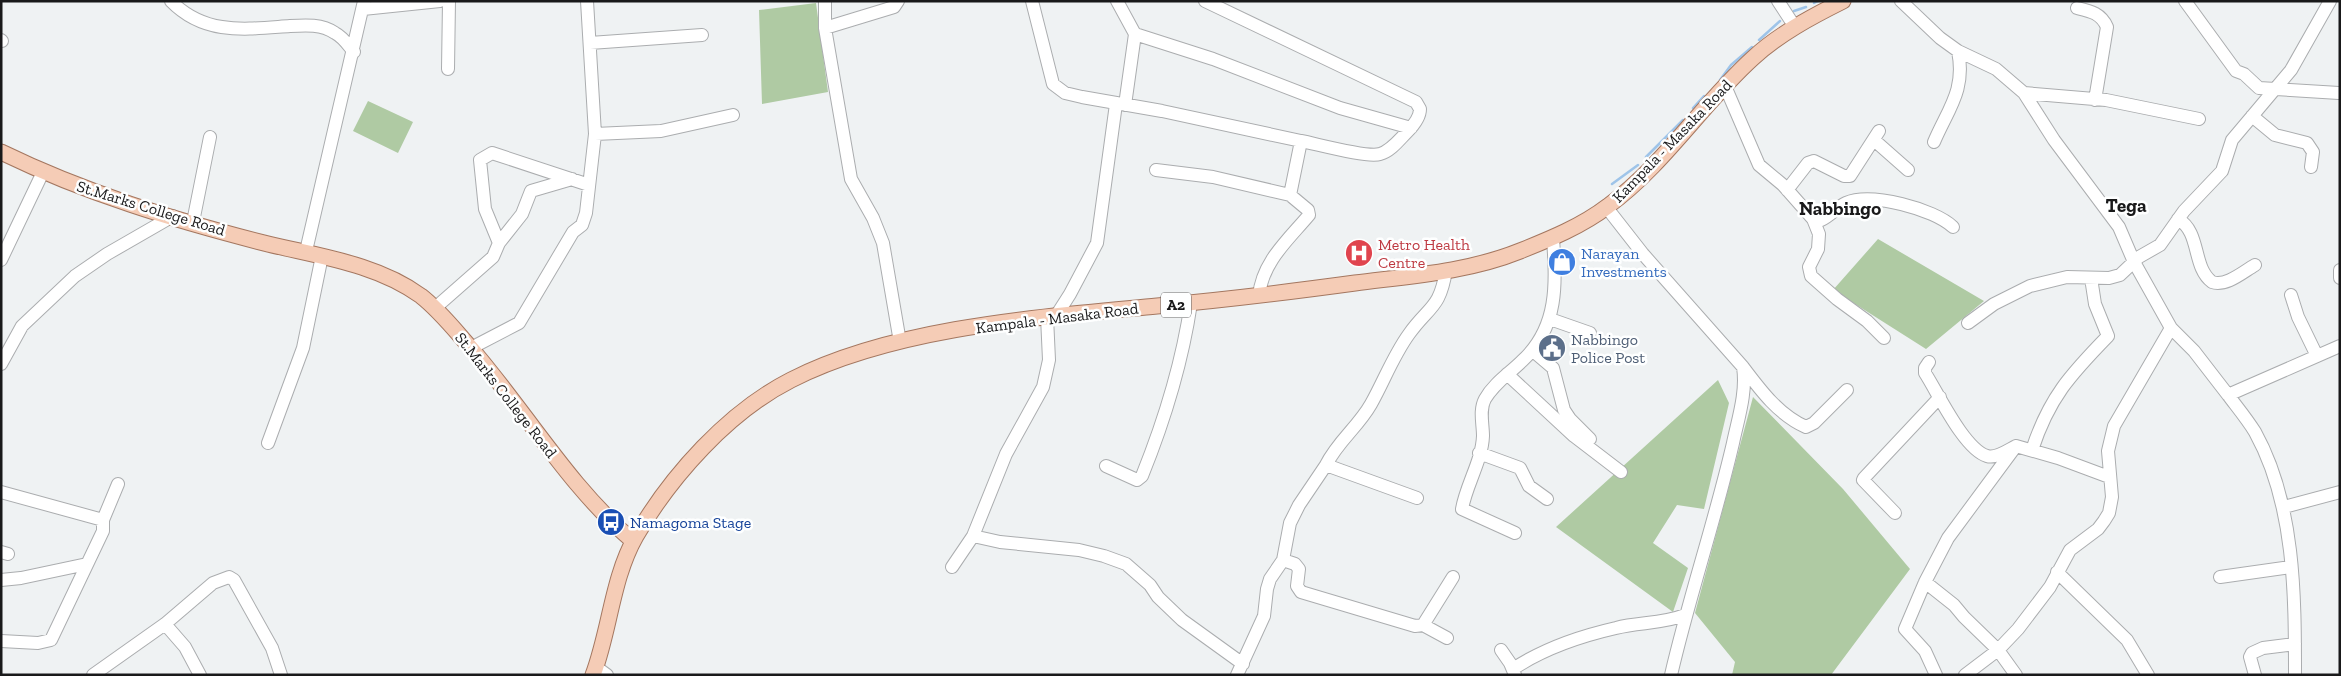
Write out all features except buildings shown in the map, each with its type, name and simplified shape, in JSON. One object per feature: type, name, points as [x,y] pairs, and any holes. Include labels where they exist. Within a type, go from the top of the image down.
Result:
[{"type":"main road","name":"Kampala - Masaka Road","points":[[599,672],[623,567],[633,541],[656,504],[679,474],[730,423],[758,401],[788,382],[826,364],[900,342],[1051,317],[1260,296],[1446,270],[1516,253],[1552,238],[1607,208],[1650,169],[1753,57],[1795,27],[1843,1]]},
{"type":"main road","name":"St.Marks College Road","points":[[1,152],[43,172],[98,194],[265,243],[306,251],[399,282],[421,296],[471,348],[499,380],[585,495],[603,515],[633,541]]},
{"type":"street","points":[[171,1],[189,16],[216,28],[252,29],[301,25],[325,28],[341,36],[354,52]]},
{"type":"street","points":[[306,251],[364,5],[440,1]]},
{"type":"street","points":[[448,69],[449,1]]},
{"type":"street","points":[[471,348],[519,322],[573,232],[582,225],[586,213],[590,185],[595,134],[587,1]]},
{"type":"street","points":[[825,1],[825,28],[851,179],[873,218],[883,243],[900,342]]},
{"type":"street","points":[[825,28],[894,7],[898,1]]},
{"type":"street","points":[[1032,1],[1055,87],[1065,93],[1120,105],[1162,111],[1301,141],[1376,154],[1396,145],[1420,113],[1416,102],[1205,1]]},
{"type":"street","points":[[952,567],[973,536],[1006,454],[1043,387],[1049,360],[1051,317],[1070,294],[1097,243],[1134,34],[1117,1]]},
{"type":"street","points":[[1778,1],[1795,27]]},
{"type":"street","points":[[1902,1],[1940,38],[1958,51],[1996,69],[2024,93],[2054,140],[2120,227],[2134,262],[2171,328],[2194,351],[2255,433],[2284,507],[2289,534],[2295,675]]},
{"type":"street","points":[[2185,1],[2236,71],[2244,74],[2259,88],[2339,94]]},
{"type":"street","points":[[1968,323],[1994,304],[2030,286],[2067,277],[2109,278],[2120,275],[2134,262],[2160,245],[2178,219],[2222,171],[2232,140],[2291,70],[2330,1]]},
{"type":"street","points":[[2077,8],[2096,12],[2105,21],[2107,27],[2095,100]]},
{"type":"street","points":[[1134,34],[1213,59],[1340,108],[1410,128]]},
{"type":"street","points":[[590,43],[702,36]]},
{"type":"street","points":[[1934,142],[1957,97],[1960,74],[1958,51]]},
{"type":"street","points":[[1725,86],[1755,159],[1814,219],[1819,234],[1818,248],[1810,267],[1811,276],[1837,300],[1867,321],[1884,338]]},
{"type":"street","points":[[2024,93],[2123,102],[2199,119]]},
{"type":"street","points":[[595,134],[661,131],[733,116]]},
{"type":"street","points":[[2252,116],[2275,135],[2307,143],[2313,152],[2311,167]]},
{"type":"street","points":[[1787,190],[1808,163],[1814,161],[1844,176],[1850,176],[1877,135],[1908,170]]},
{"type":"street","points":[[193,222],[210,137]]},
{"type":"street","points":[[1290,195],[1301,141]]},
{"type":"street","points":[[499,243],[485,209],[480,160],[492,153],[590,185]]},
{"type":"street","points":[[1156,170],[1213,177],[1290,195],[1308,210],[1309,215],[1266,267],[1260,281],[1260,296]]},
{"type":"street","points":[[1,260],[43,172]]},
{"type":"street","points":[[434,308],[493,257],[499,243],[522,214],[531,191],[572,179]]},
{"type":"street","points":[[1814,219],[1821,220],[1846,203],[1861,200],[1885,201],[1931,212],[1953,227]]},
{"type":"street","points":[[1607,208],[1650,263],[1764,394],[1786,416],[1806,427],[1814,423],[1847,390]]},
{"type":"street","points":[[1,364],[22,326],[75,276],[100,258],[173,216]]},
{"type":"street","points":[[2178,219],[2183,222],[2192,235],[2202,267],[2212,282],[2227,281],[2255,265]]},
{"type":"street","points":[[1515,533],[1462,509],[1483,438],[1482,411],[1484,400],[1498,382],[1533,351],[1550,319],[1555,291],[1552,238]]},
{"type":"street","points":[[268,443],[303,348],[322,256]]},
{"type":"street","points":[[973,536],[1000,542],[1079,550],[1126,564],[1150,585],[1158,596],[1182,620],[1240,669],[1264,616],[1266,589],[1270,579],[1283,560],[1290,523],[1299,505],[1338,444],[1360,420],[1371,404],[1382,379],[1409,333],[1440,296],[1446,270]]},
{"type":"street","points":[[2340,270],[2340,278]]},
{"type":"street","points":[[2032,450],[2041,420],[2052,399],[2081,364],[2108,336],[2095,304],[2091,278]]},
{"type":"street","points":[[1070,294],[1078,314]]},
{"type":"street","points":[[2291,295],[2298,317],[2317,356]]},
{"type":"street","points":[[1106,466],[1131,479],[1137,480],[1142,476],[1172,396],[1191,303]]},
{"type":"street","points":[[1550,319],[1590,333]]},
{"type":"street","points":[[1964,675],[1998,650],[2037,606],[2070,550],[2098,529],[2109,513],[2112,496],[2108,451],[2114,426],[2171,328]]},
{"type":"street","points":[[2228,395],[2340,346]]},
{"type":"street","points":[[1533,351],[1553,368],[1564,410],[1570,419],[1590,439]]},
{"type":"street","points":[[1929,362],[1925,368],[1925,373],[1975,449],[1988,456],[1997,456],[2016,446],[2109,477]]},
{"type":"street","points":[[1671,675],[1685,615],[1729,460],[1740,411],[1743,368]]},
{"type":"street","points":[[1507,374],[1574,436],[1621,472]]},
{"type":"street","points":[[1895,513],[1863,480],[1940,397]]},
{"type":"street","points":[[1936,675],[1925,651],[1905,629],[1925,582],[1948,538],[2016,446]]},
{"type":"street","points":[[1479,453],[1520,468],[1529,486],[1547,499]]},
{"type":"street","points":[[1326,465],[1417,498]]},
{"type":"street","points":[[1,641],[38,643],[51,640],[103,531],[103,520],[118,484]]},
{"type":"street","points":[[1,492],[103,520]]},
{"type":"street","points":[[2284,507],[2340,492]]},
{"type":"street","points":[[1283,560],[1295,564],[1300,569],[1297,586],[1301,592],[1407,624],[1423,625],[1446,638]]},
{"type":"street","points":[[1,580],[21,578],[88,564]]},
{"type":"street","points":[[2220,577],[2291,566]]},
{"type":"street","points":[[2057,572],[2127,640],[2148,675]]},
{"type":"street","points":[[93,675],[165,624],[213,582],[229,577],[234,580],[272,648],[280,675]]},
{"type":"street","points":[[1423,625],[1453,578]]},
{"type":"street","points":[[1925,582],[1954,605],[1998,650],[2016,675]]},
{"type":"street","points":[[1500,650],[1514,672],[1560,645],[1617,628],[1663,622],[1685,615]]},
{"type":"street","points":[[165,624],[185,647],[200,675]]},
{"type":"street","points":[[2255,675],[2250,657],[2252,653],[2263,648],[2295,644]]},
{"type":"green space","points":[[816,3],[828,92],[762,104],[759,10]]},
{"type":"green space","points":[[368,101],[413,122],[398,153],[353,131]]},
{"type":"green space","points":[[1878,239],[1984,301],[1926,349],[1833,290]]},
{"type":"green space","points":[[1718,380],[1729,403],[1704,509],[1677,505],[1653,543],[1688,568],[1673,612],[1556,527]]},
{"type":"green space","points":[[1753,397],[1843,489],[1910,569],[1831,675],[1732,675],[1735,662],[1695,613]]},
{"type":"waterway","points":[[1814,3],[1818,1]]},
{"type":"waterway","points":[[1794,11],[1806,7]]},
{"type":"waterway","points":[[1759,40],[1780,21]]},
{"type":"waterway","points":[[1720,80],[1731,65],[1752,47]]},
{"type":"waterway","points":[[1693,108],[1704,96]]},
{"type":"waterway","points":[[1646,157],[1683,120]]},
{"type":"waterway","points":[[1612,184],[1638,165]]},
{"type":"place","name":"Metro Health Centre","points":[[1359,253]]},
{"type":"place","name":"Narayan Investments","points":[[1562,262]]},
{"type":"place","name":"Nabbingo Police Post","points":[[1552,348]]},
{"type":"place","name":"Namagoma Stage","points":[[611,522]]},
{"type":"district","name":"Tega","points":[[2126,205]]},
{"type":"district","name":"Nabbingo","points":[[1840,208]]}]
